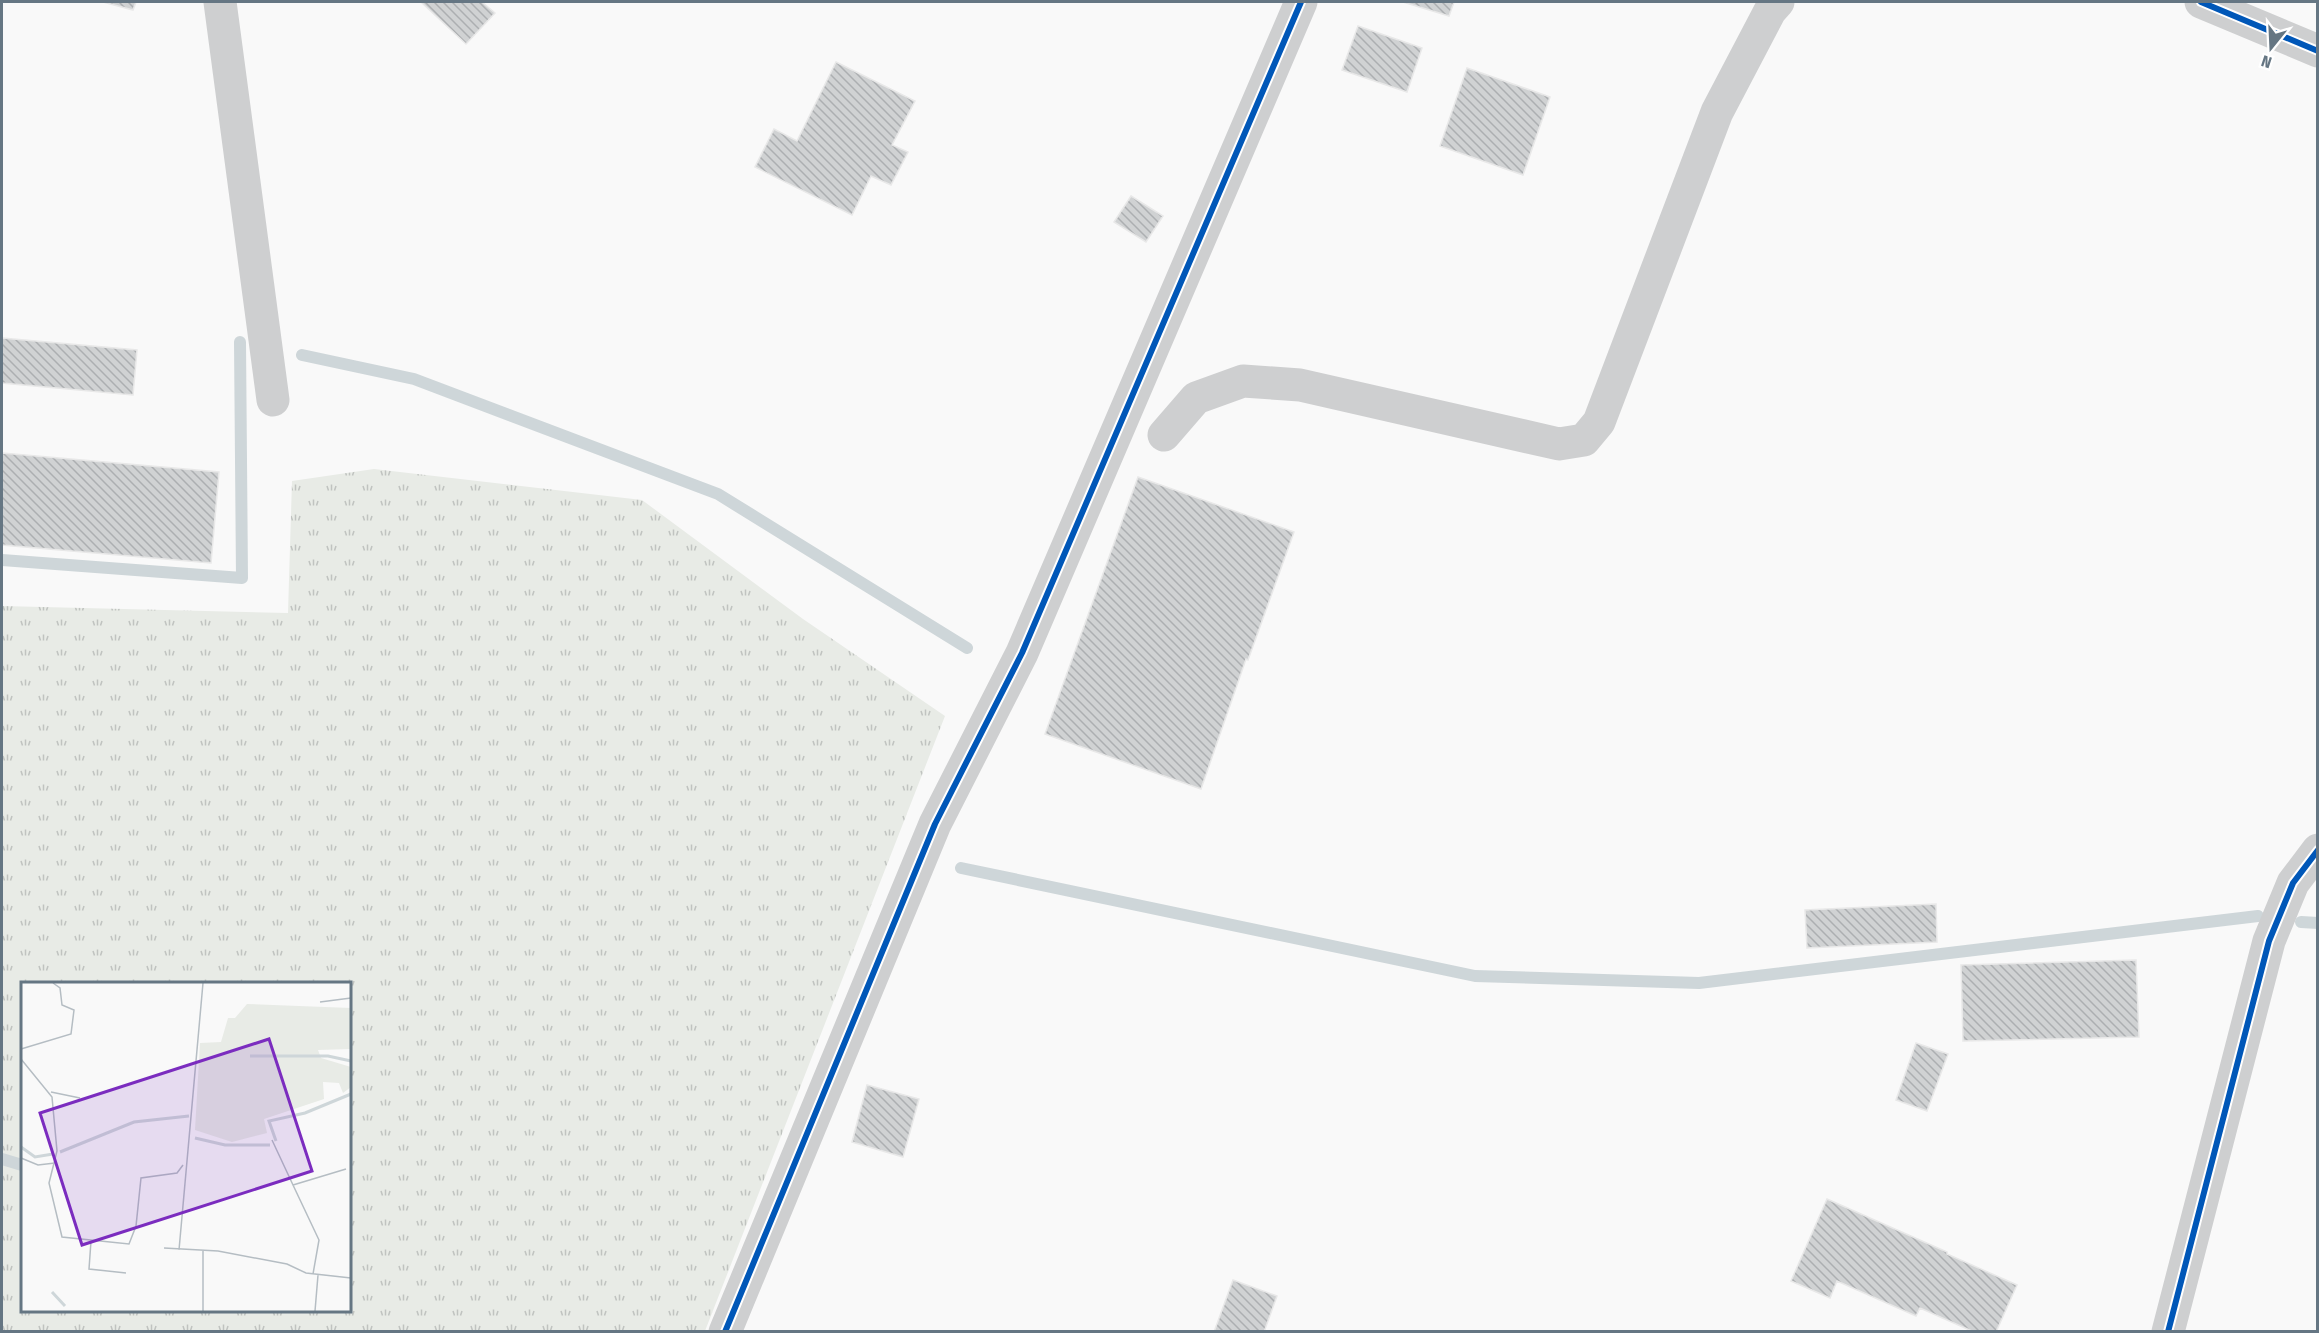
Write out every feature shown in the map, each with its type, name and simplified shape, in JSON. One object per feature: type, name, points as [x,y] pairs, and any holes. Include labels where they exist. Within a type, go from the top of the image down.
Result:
[{"type":"street","points":[[220,2],[273,400]]},
{"type":"street","points":[[725,1332],[935,824],[1022,653],[1301,2]]},
{"type":"street","points":[[1164,435],[1196,398],[1243,381],[1300,385],[1559,444],[1584,441],[1599,422],[1717,112],[1770,11],[1778,2]]},
{"type":"street","points":[[2219,5],[2318,51]]},
{"type":"street","points":[[2168,1332],[2269,941],[2293,883],[2318,850]]},
{"type":"green space","points":[[374,469],[642,500],[803,619],[945,716],[705,1331],[2,1331],[2,606],[288,613],[292,481]]},
{"type":"building","points":[[103,2],[136,2],[133,10]]},
{"type":"building","points":[[421,2],[482,2],[495,13],[466,44]]},
{"type":"building","points":[[1403,2],[1454,2],[1449,16]]},
{"type":"building","points":[[1358,26],[1422,48],[1407,92],[1342,70]]},
{"type":"building","points":[[836,62],[915,101],[892,145],[908,152],[891,185],[871,176],[852,215],[755,167],[774,129],[797,141]]},
{"type":"building","points":[[1467,68],[1550,97],[1523,175],[1440,146]]},
{"type":"building","points":[[1131,196],[1163,216],[1146,242],[1114,222]]},
{"type":"building","points":[[2,338],[137,350],[133,395],[2,383]]},
{"type":"building","points":[[2,453],[219,472],[211,563],[2,545]]},
{"type":"building","points":[[1138,477],[1294,532],[1248,660],[1246,659],[1201,789],[1045,734]]},
{"type":"building","points":[[1936,904],[1937,942],[1807,948],[1805,910]]},
{"type":"building","points":[[2136,960],[2139,1037],[1963,1041],[1961,965]]},
{"type":"building","points":[[1916,1043],[1948,1054],[1927,1111],[1896,1100]]},
{"type":"building","points":[[867,1085],[919,1099],[903,1157],[852,1142]]},
{"type":"building","points":[[1827,1199],[2017,1285],[1996,1332],[1974,1332],[1920,1308],[1916,1316],[1837,1281],[1830,1298],[1791,1281]]},
{"type":"building","points":[[1233,1280],[1277,1296],[1264,1332],[1214,1332]]},
{"type":"waterway","points":[[2,560],[242,578],[240,342]]},
{"type":"waterway","points":[[302,355],[414,379],[718,494],[967,648]]},
{"type":"waterway","points":[[961,868],[1475,976],[1699,983],[2258,916]]},
{"type":"waterway","points":[[2301,922],[2318,923]]},
{"type":"waterway","points":[[2,1159],[21,1165]]},
{"type":"cycle path","points":[[725,1332],[935,824],[1022,653],[1301,2]]},
{"type":"cycle path","points":[[2201,2],[2318,51]]},
{"type":"cycle path","points":[[2168,1332],[2269,941],[2293,883],[2318,850]]}]
